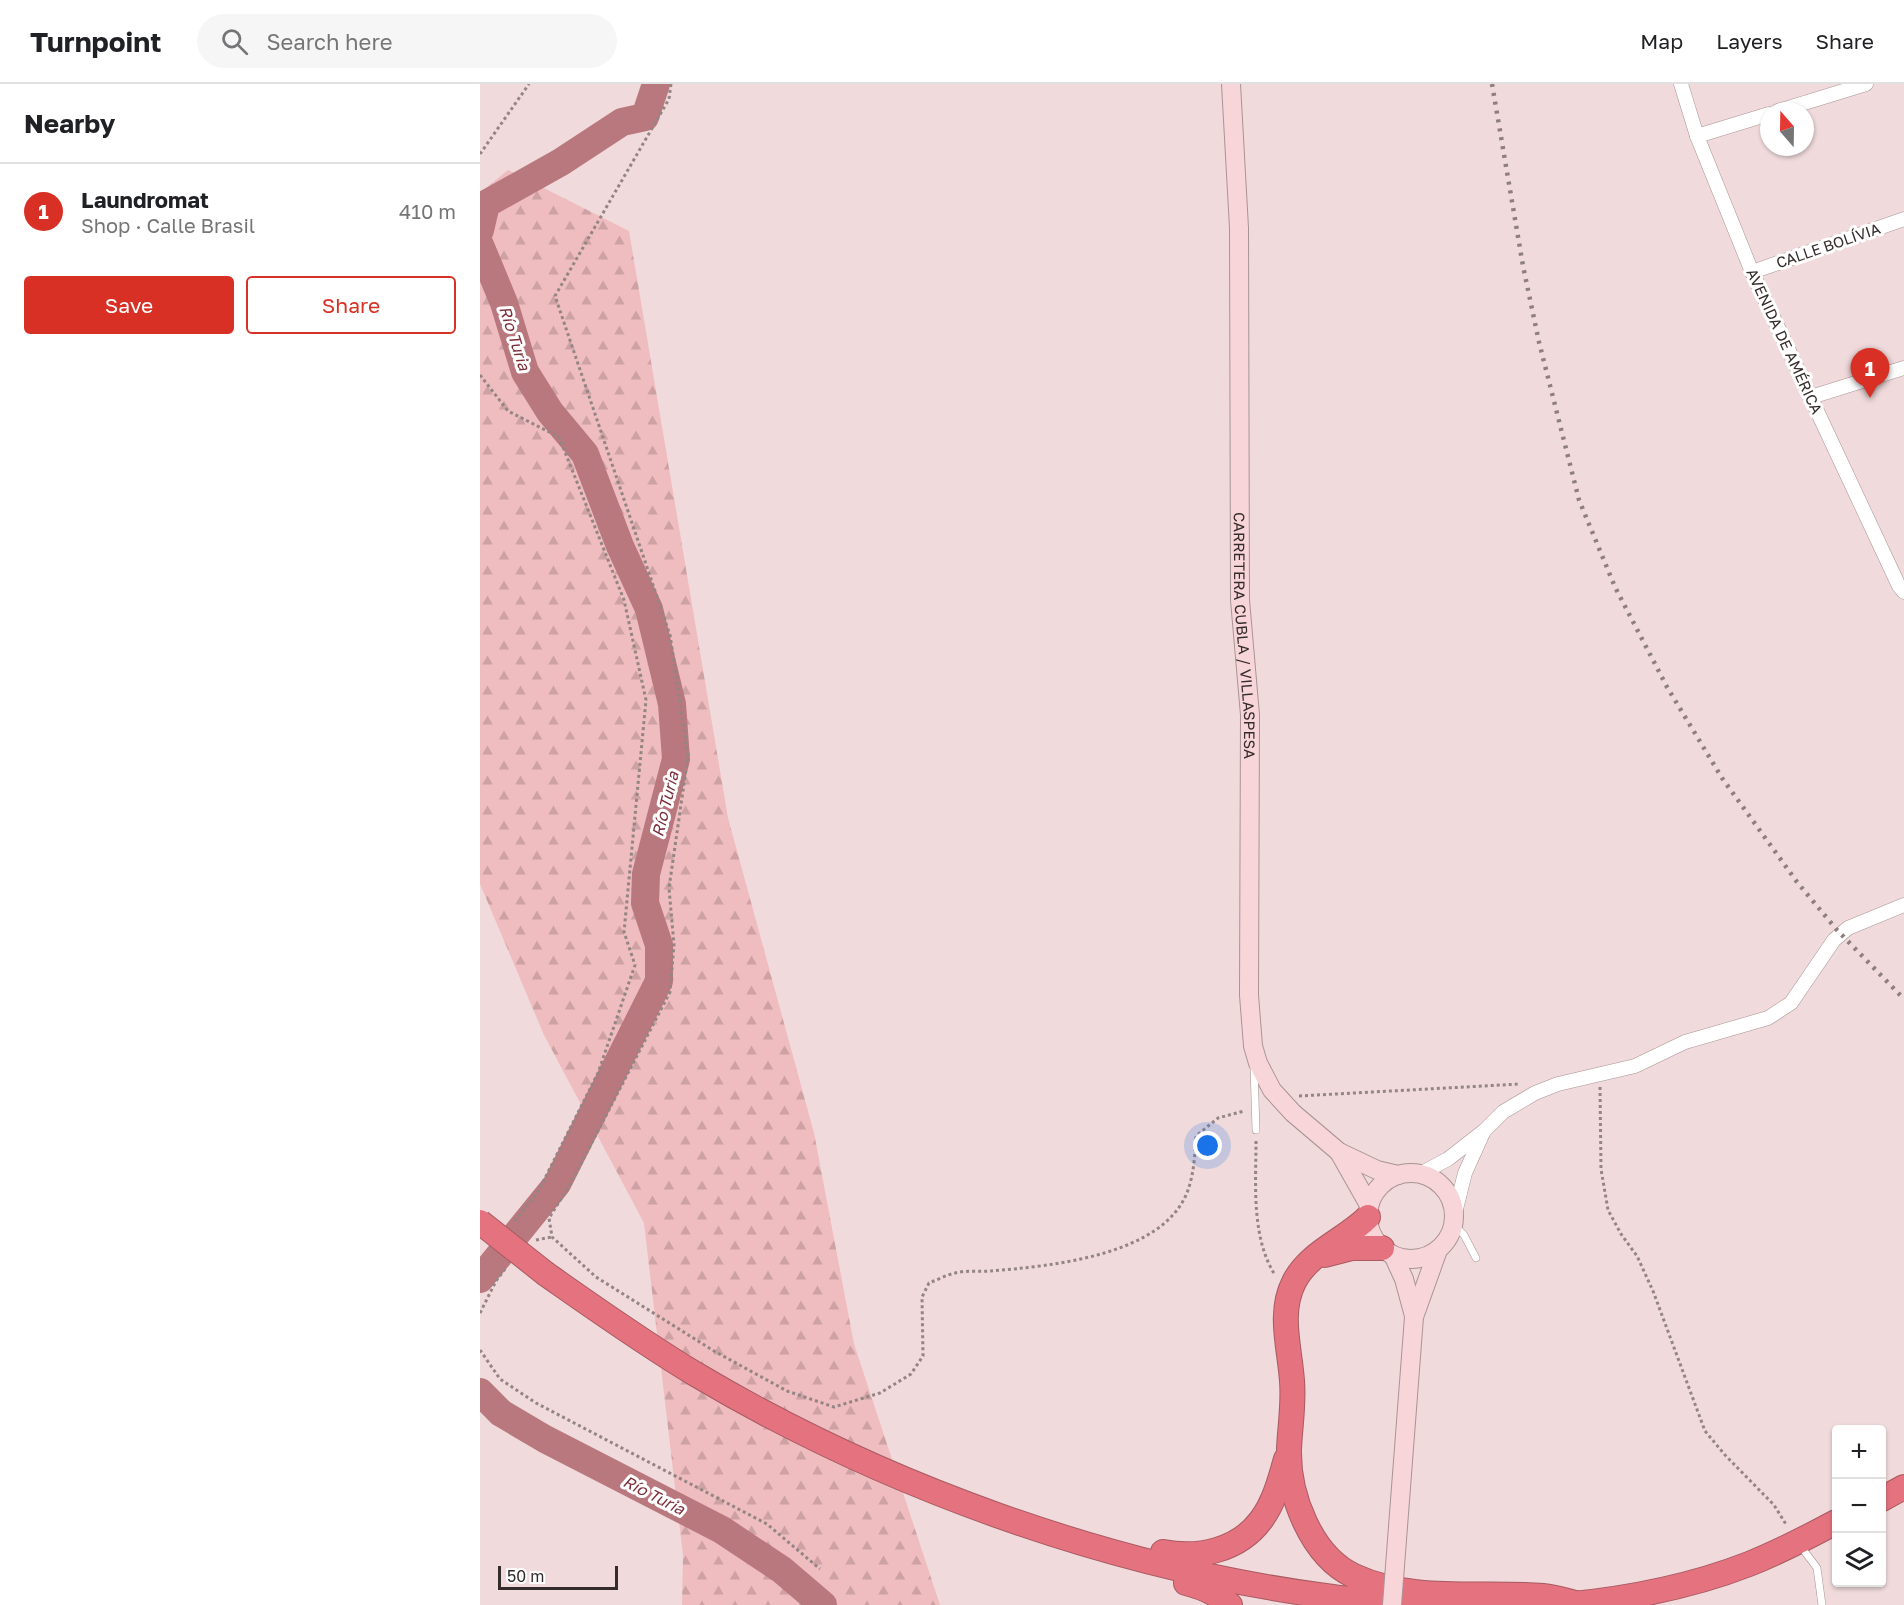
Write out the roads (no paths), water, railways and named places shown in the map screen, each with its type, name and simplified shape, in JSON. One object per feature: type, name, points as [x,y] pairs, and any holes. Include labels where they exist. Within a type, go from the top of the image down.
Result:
[{"type":"highway","points":[[1369,1211],[1353,1231],[1328,1246],[1299,1274],[1291,1288],[1286,1313],[1293,1401],[1289,1451],[1296,1500],[1302,1517],[1316,1542],[1346,1572],[1358,1578],[1404,1590],[1485,1596],[1544,1596],[1578,1604],[1658,1591],[1723,1573],[1798,1542],[1832,1524]]},
{"type":"highway","points":[[480,1221],[546,1274],[621,1327],[698,1375],[778,1419],[870,1464],[1026,1525],[1094,1546],[1210,1576],[1313,1594],[1425,1605]]},
{"type":"highway","points":[[1315,1258],[1352,1248],[1388,1252]]},
{"type":"highway","points":[[1026,1525],[1170,1554],[1193,1555],[1219,1550],[1244,1538],[1262,1519],[1276,1492],[1289,1451]]},
{"type":"highway","points":[[1886,1496],[1904,1487]]},
{"type":"highway","points":[[1094,1546],[1172,1578],[1203,1588],[1221,1597],[1230,1605]]},
{"type":"street","name":"CARRETERA CUBLA / VILLASPESA","points":[[1231,84],[1239,228],[1239,567],[1250,714],[1249,995],[1253,1046],[1264,1077],[1279,1100],[1339,1152],[1377,1170],[1398,1175]]},
{"type":"street","name":"AVENIDA DE AMÉRICA","points":[[1681,84],[1697,136],[1752,272],[1904,592]]},
{"type":"street","points":[[1807,102],[1866,84]]},
{"type":"street","points":[[1697,136],[1760,117]]},
{"type":"street","name":"CALLE BOLÍVIA","points":[[1752,272],[1904,219]]},
{"type":"street","points":[[1811,397],[1904,368]]},
{"type":"street","points":[[1420,1174],[1448,1159],[1511,1107],[1546,1088],[1635,1066],[1685,1042],[1768,1018],[1791,1002],[1834,940],[1848,928],[1904,905]]},
{"type":"street","points":[[1388,1252],[1404,1259],[1419,1258],[1438,1250],[1447,1241],[1465,1173],[1484,1131]]},
{"type":"street","name":"CARRETERA CUBLA / VILLASPESA","points":[[1339,1152],[1369,1211]]},
{"type":"street","points":[[1414,1317],[1404,1279],[1388,1252],[1371,1233],[1369,1211],[1380,1187],[1398,1175],[1420,1174],[1442,1186],[1452,1201],[1454,1219]]},
{"type":"street","points":[[1392,1605],[1414,1317],[1438,1250]]},
{"type":"lane","points":[[1253,1046],[1256,1130]]},
{"type":"lane","points":[[1454,1219],[1476,1258]]},
{"type":"lane","points":[[1798,1542],[1817,1568],[1822,1605]]},
{"type":"waterway","name":"Río Turia","points":[[480,230],[486,204],[561,162],[622,122],[645,117],[656,84]]},
{"type":"waterway","name":"Río Turia","points":[[480,245],[504,303],[525,372],[550,412],[585,454],[620,546],[649,609],[672,704],[676,759],[646,874],[645,903],[659,945],[659,981],[557,1184],[480,1279]]},
{"type":"waterway","name":"Río Turia","points":[[480,1392],[501,1413],[545,1439],[722,1530],[782,1570],[823,1605]]},
{"type":"railway","points":[[1492,84],[1523,266],[1539,342],[1579,500],[1615,587],[1667,687],[1722,778],[1797,882],[1837,930],[1904,999]]},
{"type":"place","name":"Laundromat","points":[[1870,398]]}]
